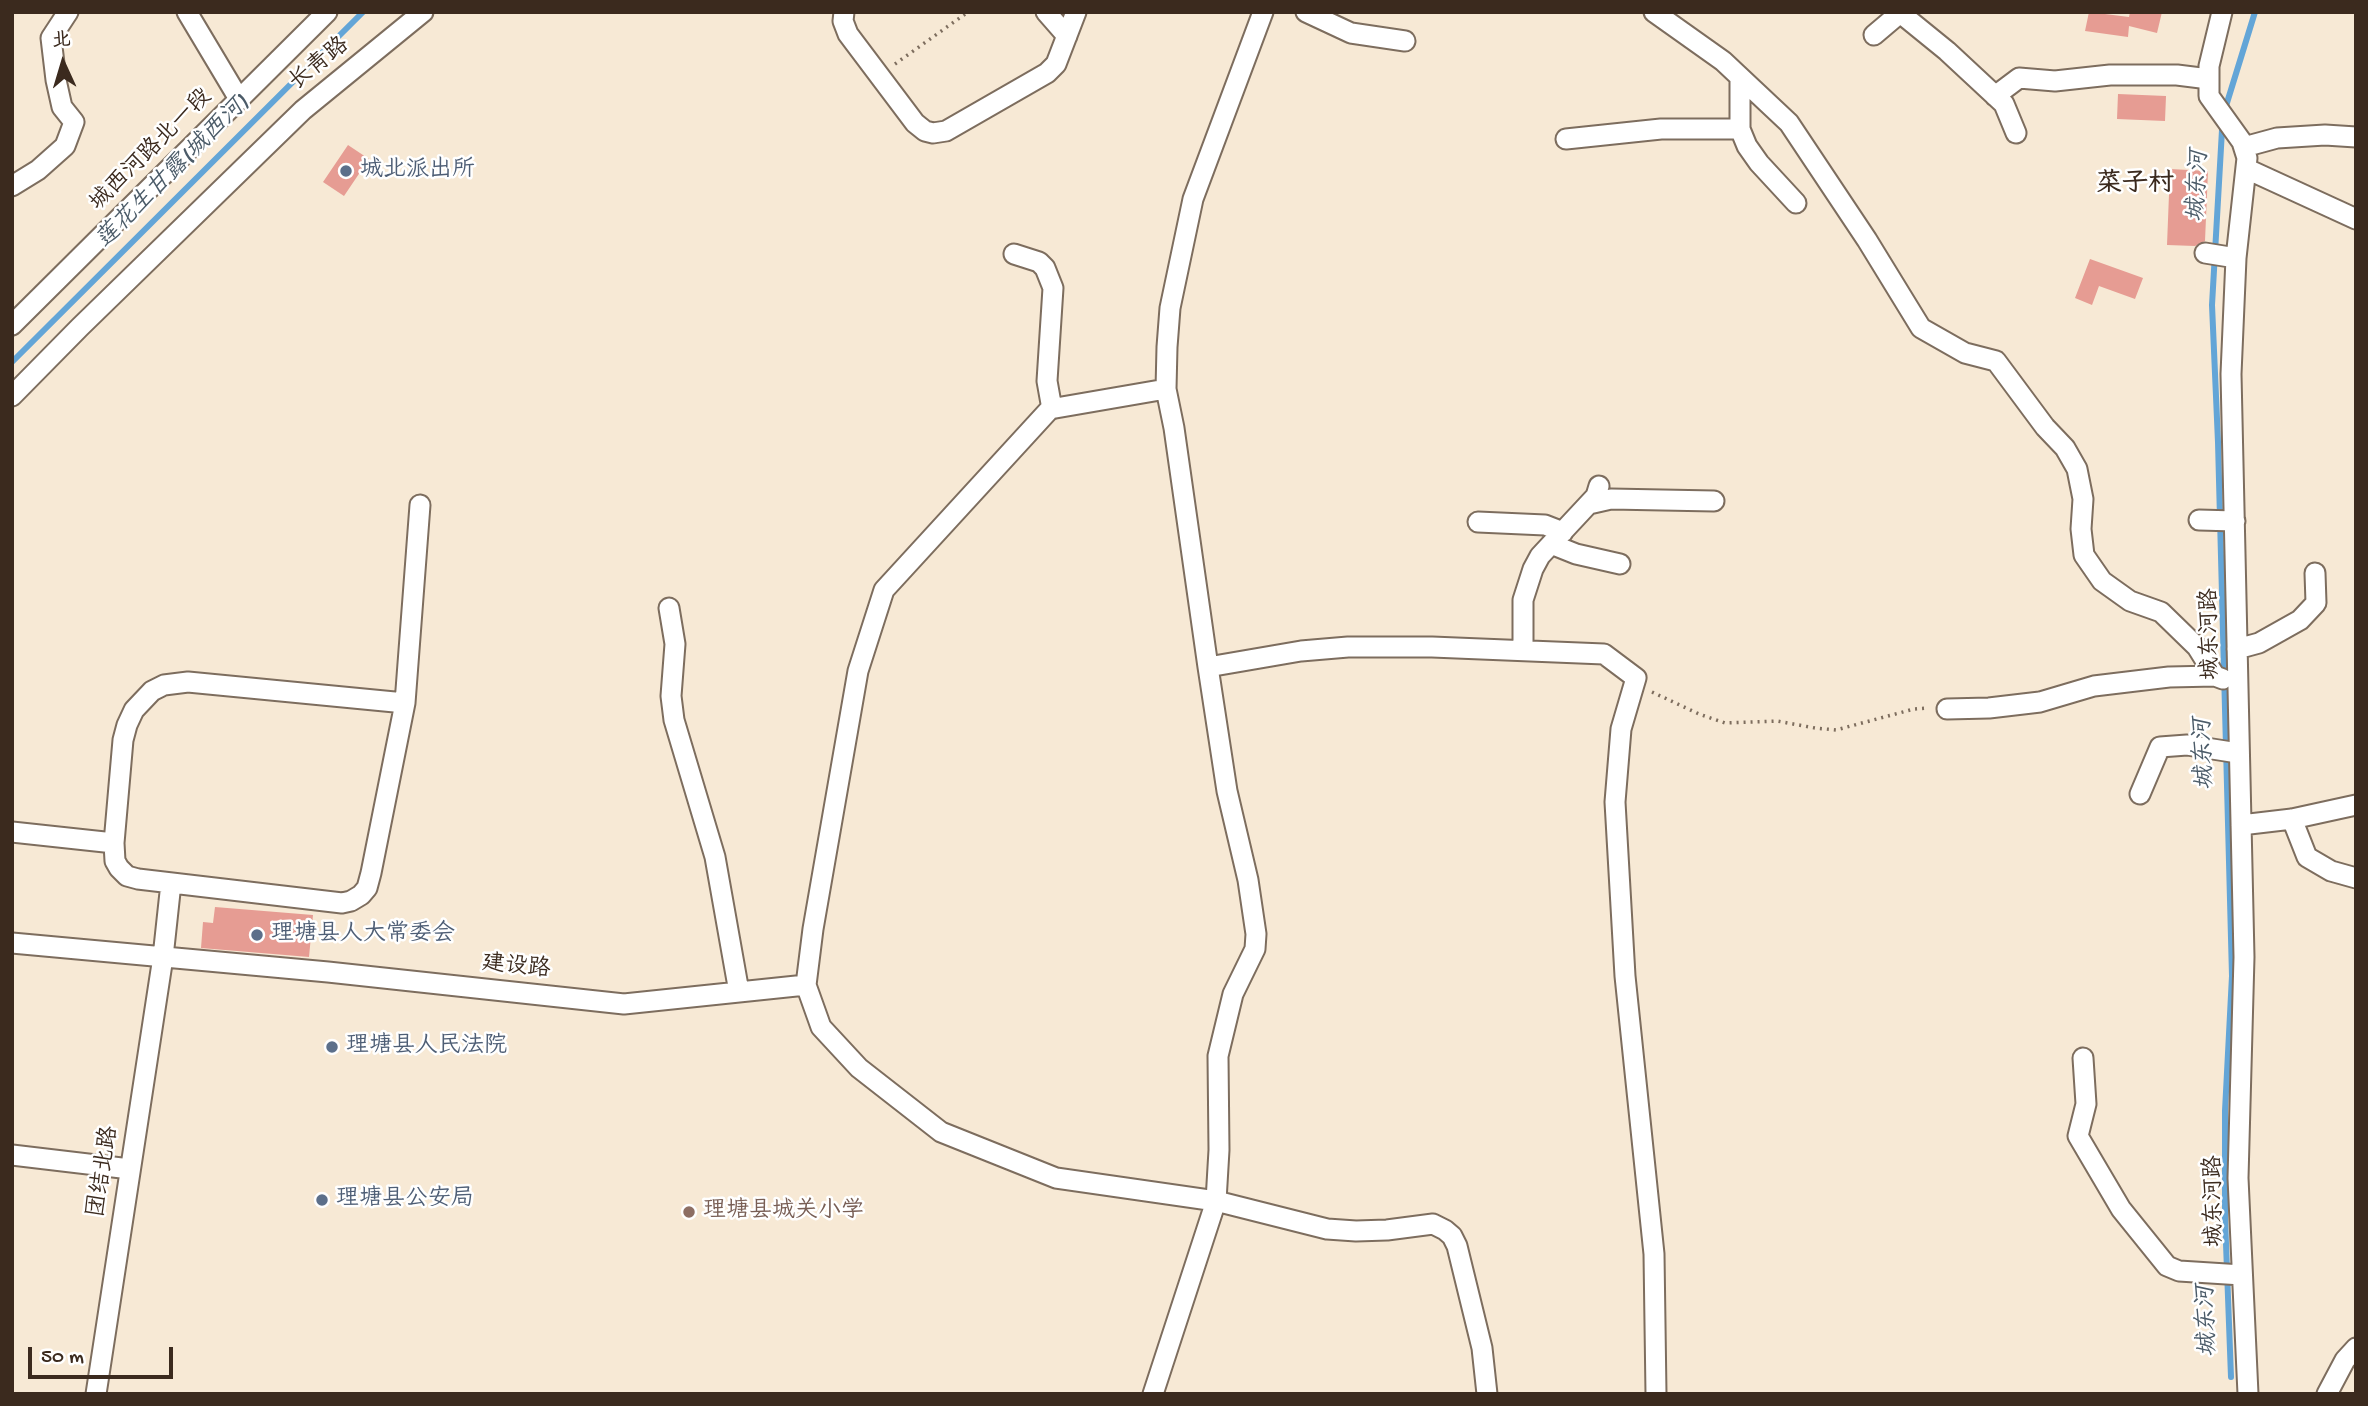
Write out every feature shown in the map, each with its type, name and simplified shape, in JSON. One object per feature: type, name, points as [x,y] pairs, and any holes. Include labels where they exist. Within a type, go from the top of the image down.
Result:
[{"type":"street","points":[[12,186],[38,170],[65,146],[74,122],[62,107],[51,38],[68,12]]},
{"type":"street","name":"城西河路北一段","points":[[12,326],[327,12]]},
{"type":"street","name":"长青路","points":[[12,396],[303,110],[423,12]]},
{"type":"street","points":[[844,12],[845,28],[919,127],[928,132],[941,132],[1047,73],[1056,64],[1076,12]]},
{"type":"street","points":[[1046,12],[1067,36]]},
{"type":"street","points":[[1153,1394],[1216,1201],[1219,1150],[1218,1056],[1233,993],[1255,949],[1256,934],[1248,880],[1227,791],[1178,454],[1166,389],[1170,308],[1193,199],[1263,12]]},
{"type":"street","points":[[1306,12],[1351,33],[1405,41]]},
{"type":"street","points":[[1654,12],[1723,61],[1780,113],[1812,155],[1921,328],[1965,353],[1996,361],[2045,427],[2065,448],[2077,470],[2083,499],[2081,529],[2084,555],[2102,581],[2130,601],[2161,612],[2227,680]]},
{"type":"street","name":"城东河路","points":[[2222,12],[2209,66],[2209,96],[2244,147],[2247,169],[2221,255],[2231,374],[2235,521],[2237,649],[2227,680],[2238,753],[2241,825],[2244,957],[2238,1178],[2248,1394]]},
{"type":"street","points":[[188,13],[239,99]]},
{"type":"street","points":[[1874,35],[1900,13],[1947,51],[2004,104],[2015,133]]},
{"type":"street","points":[[1995,96],[2019,78],[2055,81],[2110,75],[2177,75],[2209,79]]},
{"type":"street","points":[[1740,78],[1740,129],[1759,163],[1796,203]]},
{"type":"street","points":[[1566,139],[1661,129],[1740,129]]},
{"type":"street","points":[[2244,147],[2277,138],[2325,135],[2356,137]]},
{"type":"street","points":[[2247,169],[2356,219]]},
{"type":"street","points":[[1014,254],[1039,262],[1045,268],[1053,288],[1047,373],[1052,409]]},
{"type":"street","points":[[1166,389],[1052,409],[884,590],[858,671],[815,915],[806,985],[821,1027],[859,1068],[941,1132],[1056,1178],[1216,1201],[1327,1228],[1387,1230],[1433,1224],[1445,1230],[1457,1246],[1482,1348],[1488,1394]]},
{"type":"street","points":[[1523,650],[1522,620],[1528,581],[1540,556],[1594,495],[1611,499],[1714,501]]},
{"type":"street","points":[[405,703],[188,681],[164,685],[152,691],[134,710],[123,740],[114,843],[116,860],[127,876],[342,903],[361,895],[367,888],[405,703],[419,505]]},
{"type":"street","points":[[2199,520],[2235,521]]},
{"type":"street","points":[[1478,522],[1545,525],[1576,554],[1620,564]]},
{"type":"street","points":[[2237,649],[2259,643],[2300,620],[2316,603],[2315,573]]},
{"type":"street","points":[[669,608],[675,644],[671,696],[674,720],[715,858],[739,992]]},
{"type":"street","points":[[1208,667],[1301,651],[1406,646],[1604,654],[1636,678],[1621,729],[1615,802],[1625,976],[1654,1254],[1656,1394]]},
{"type":"street","points":[[1947,709],[1989,708],[2040,702],[2094,686],[2169,677],[2227,680]]},
{"type":"street","points":[[2140,794],[2160,747],[2187,745],[2238,753]]},
{"type":"street","points":[[2241,825],[2292,819],[2356,805]]},
{"type":"street","points":[[2292,819],[2307,857],[2331,872],[2356,878]]},
{"type":"street","points":[[12,832],[114,843]]},
{"type":"street","name":"团结北路","points":[[96,1394],[163,957],[171,883]]},
{"type":"street","name":"建设路","points":[[12,943],[328,972],[624,1004],[806,985]]},
{"type":"street","points":[[2083,1058],[2086,1104],[2078,1136],[2121,1209],[2167,1266],[2179,1271],[2242,1275]]},
{"type":"street","points":[[12,1155],[130,1169]]},
{"type":"street","points":[[2326,1394],[2345,1360],[2356,1348]]},
{"type":"path","points":[[879,76],[968,12]]},
{"type":"path","points":[[1636,678],[1644,689],[1699,715],[1725,723],[1777,721],[1836,730],[1914,709],[1947,709]]},
{"type":"building","points":[[2089,12],[2129,17],[2130,12],[2162,12],[2157,33],[2129,26],[2128,37],[2085,31]]},
{"type":"building","points":[[2118,94],[2166,96],[2165,121],[2117,119]]},
{"type":"building","name":"城北派出所","points":[[348,145],[369,159],[344,196],[323,182]]},
{"type":"building","points":[[2170,169],[2208,171],[2205,241],[2195,246],[2167,245]]},
{"type":"building","points":[[2090,259],[2143,278],[2135,299],[2099,286],[2092,305],[2075,298]]},
{"type":"building","name":"理塘县人大常委会","points":[[215,907],[313,915],[309,957],[201,948],[203,922],[213,923]]},
{"type":"waterway","name":"莲花生甘露(城西河)","points":[[12,362],[363,12]]},
{"type":"waterway","name":"城东河","points":[[2226,106],[2255,12]]},
{"type":"waterway","name":"城东河","points":[[2222,130],[2212,305],[2232,976],[2225,1111],[2225,1217],[2231,1377]]},
{"type":"place","name":"城北派出所","points":[[346,171]]},
{"type":"place","name":"理塘县人大常委会","points":[[257,935]]},
{"type":"place","name":"理塘县人民法院","points":[[332,1047]]},
{"type":"place","name":"理塘县公安局","points":[[322,1200]]},
{"type":"place","name":"理塘县城关小学","points":[[689,1212]]},
{"type":"district","name":"菜子村","points":[[2135,186]]}]
